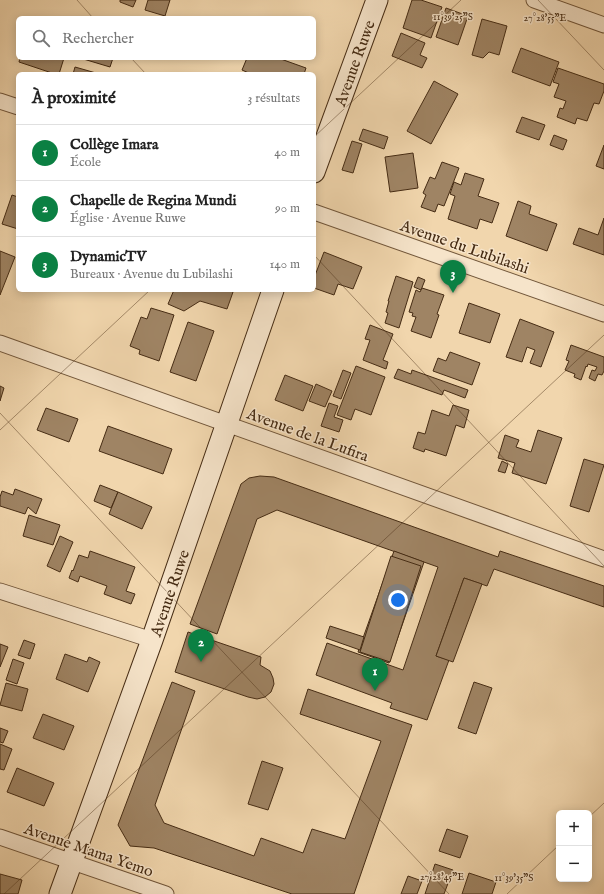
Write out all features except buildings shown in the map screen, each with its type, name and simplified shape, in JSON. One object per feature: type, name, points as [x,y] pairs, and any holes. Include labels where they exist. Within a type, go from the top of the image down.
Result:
[{"type":"street","name":"Avenue Ruwe","points":[[316,167],[377,0]]},
{"type":"street","points":[[534,0],[604,25]]},
{"type":"street","points":[[0,101],[16,106]]},
{"type":"street","name":"Avenue du Lubilashi","points":[[316,213],[604,314]]},
{"type":"street","name":"Avenue Ruwe","points":[[60,894],[152,640],[228,424],[272,292]]},
{"type":"street","name":"Avenue de la Lufira","points":[[0,343],[604,559]]},
{"type":"street","points":[[0,591],[152,640]]},
{"type":"street","name":"Avenue Mama Yemo","points":[[0,837],[166,894]]},
{"type":"place","name":"DynamicTV","points":[[453,293]]},
{"type":"place","name":"Chapelle de Regina Mundi","points":[[201,662]]},
{"type":"place","name":"Collège Imara","points":[[375,691]]}]
